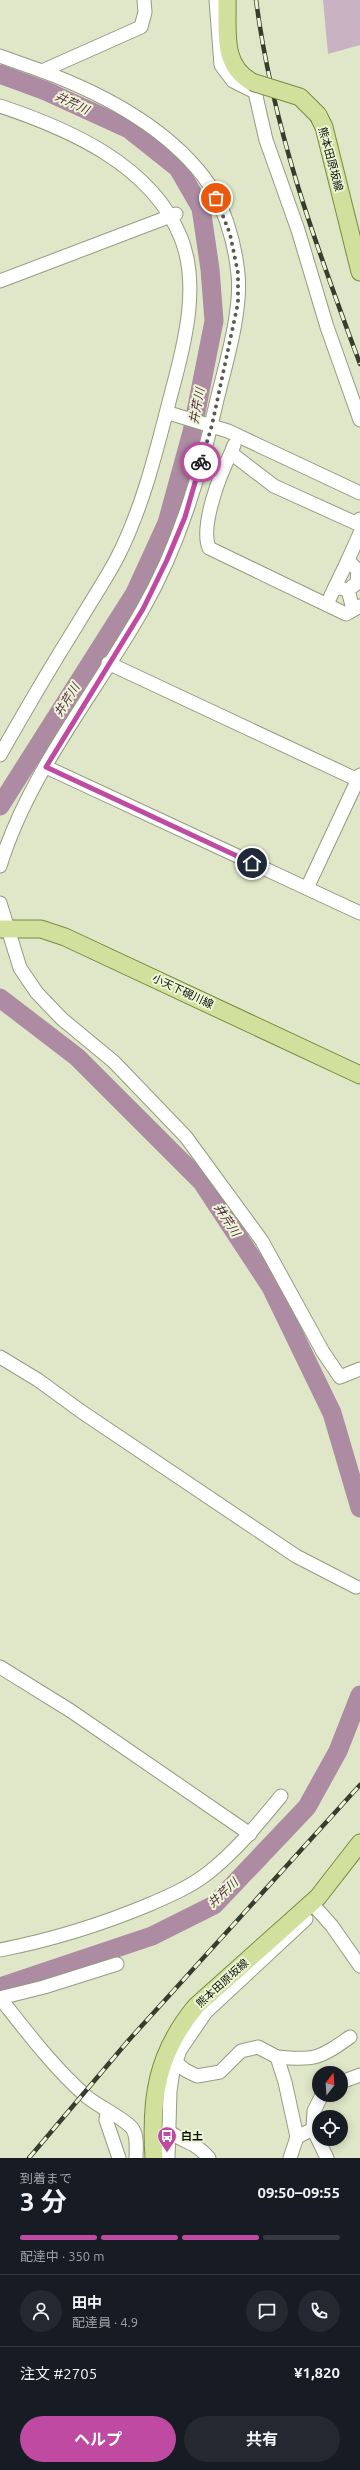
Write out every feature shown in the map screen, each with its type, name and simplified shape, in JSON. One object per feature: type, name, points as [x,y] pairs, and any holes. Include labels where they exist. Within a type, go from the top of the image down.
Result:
[{"type":"main road","name":"熊本田原坂線","points":[[227,0],[230,58],[235,69],[252,82],[300,97],[318,115],[324,127],[360,272]]},
{"type":"main road","name":"小天下硯川線","points":[[3,928],[41,929],[65,937],[360,1075]]},
{"type":"main road","name":"熊本田原坂線","points":[[154,2158],[153,2100],[160,2073],[180,2025],[196,2006],[318,1897],[360,1844]]},
{"type":"street","points":[[42,71],[141,27],[145,12],[144,0]]},
{"type":"street","points":[[216,0],[221,65],[233,81],[255,92],[266,140],[298,230],[327,327],[360,420]]},
{"type":"street","points":[[0,46],[2,57],[42,71],[114,104],[151,127],[204,177],[216,198],[230,234],[238,273],[238,294],[209,424],[185,517],[167,560],[143,609],[108,663],[24,805],[0,866]]},
{"type":"street","points":[[0,106],[43,121],[122,164],[173,215],[183,246],[188,270],[188,301],[184,345],[157,452],[141,504],[116,560],[0,755]]},
{"type":"street","points":[[0,280],[173,215]]},
{"type":"street","points":[[173,415],[209,424],[238,436],[360,493]]},
{"type":"street","points":[[238,436],[218,479],[205,538],[209,548],[346,614],[357,608],[341,589]]},
{"type":"street","points":[[231,453],[274,486],[359,526],[348,560],[341,589]]},
{"type":"street","points":[[327,604],[341,589],[358,583],[359,570],[348,560]]},
{"type":"street","points":[[108,663],[359,777],[307,888]]},
{"type":"street","points":[[46,767],[360,913]]},
{"type":"street","points":[[0,904],[3,928],[20,968],[37,993],[62,1019],[114,1062],[186,1137],[210,1167],[262,1241],[323,1352],[340,1377],[360,1368]]},
{"type":"street","points":[[0,1357],[38,1380],[82,1412],[296,1556],[356,1586]]},
{"type":"street","points":[[0,1667],[71,1711],[250,1834]]},
{"type":"street","points":[[0,1950],[78,1931],[117,1918],[176,1893],[207,1874],[250,1834],[281,1796]]},
{"type":"street","points":[[168,2158],[170,2091],[176,2062],[184,2043],[206,2012],[316,1908],[333,1890]]},
{"type":"street","points":[[316,1908],[332,1926],[360,1966]]},
{"type":"street","points":[[117,1964],[44,1987],[0,1998],[39,2048],[78,2088],[107,2112],[131,2127],[136,2135],[136,2158]]},
{"type":"street","points":[[176,2062],[185,2070],[197,2076],[220,2072],[241,2051],[258,2047],[277,2056],[298,2059],[322,2056],[350,2038]]},
{"type":"street","points":[[277,2056],[285,2082],[297,2137],[290,2158]]},
{"type":"street","points":[[348,2079],[360,2075]]},
{"type":"street","points":[[107,2112],[106,2120],[119,2158]]},
{"type":"street","points":[[297,2137],[312,2130]]},
{"type":"street","points":[[168,2131],[179,2138],[196,2144],[209,2158]]},
{"type":"street","points":[[321,2146],[327,2158]]},
{"type":"shaded area","points":[[323,0],[360,0],[360,45],[328,54]]},
{"type":"waterway","name":"井芹川","points":[[0,74],[46,91],[129,129],[178,168],[201,208],[210,269],[214,321],[192,432],[167,523],[135,593],[0,806]]},
{"type":"waterway","name":"井芹川","points":[[0,998],[77,1057],[202,1182],[271,1287],[332,1413],[360,1508]]},
{"type":"waterway","name":"井芹川","points":[[0,1987],[152,1936],[214,1905],[307,1807],[338,1751],[360,1695]]},
{"type":"railway","points":[[256,0],[273,94],[285,140],[312,230],[360,364]]},
{"type":"railway","points":[[29,2158],[128,2041],[360,1785]]},
{"type":"way so far","points":[[201,462],[212,425],[238,303],[238,273],[230,234],[216,198]]},
{"type":"place","name":"白土","points":[[167,2153]]},
{"type":"route","points":[[201,462],[185,517],[167,560],[143,609],[73,720],[46,767],[252,863]]}]
